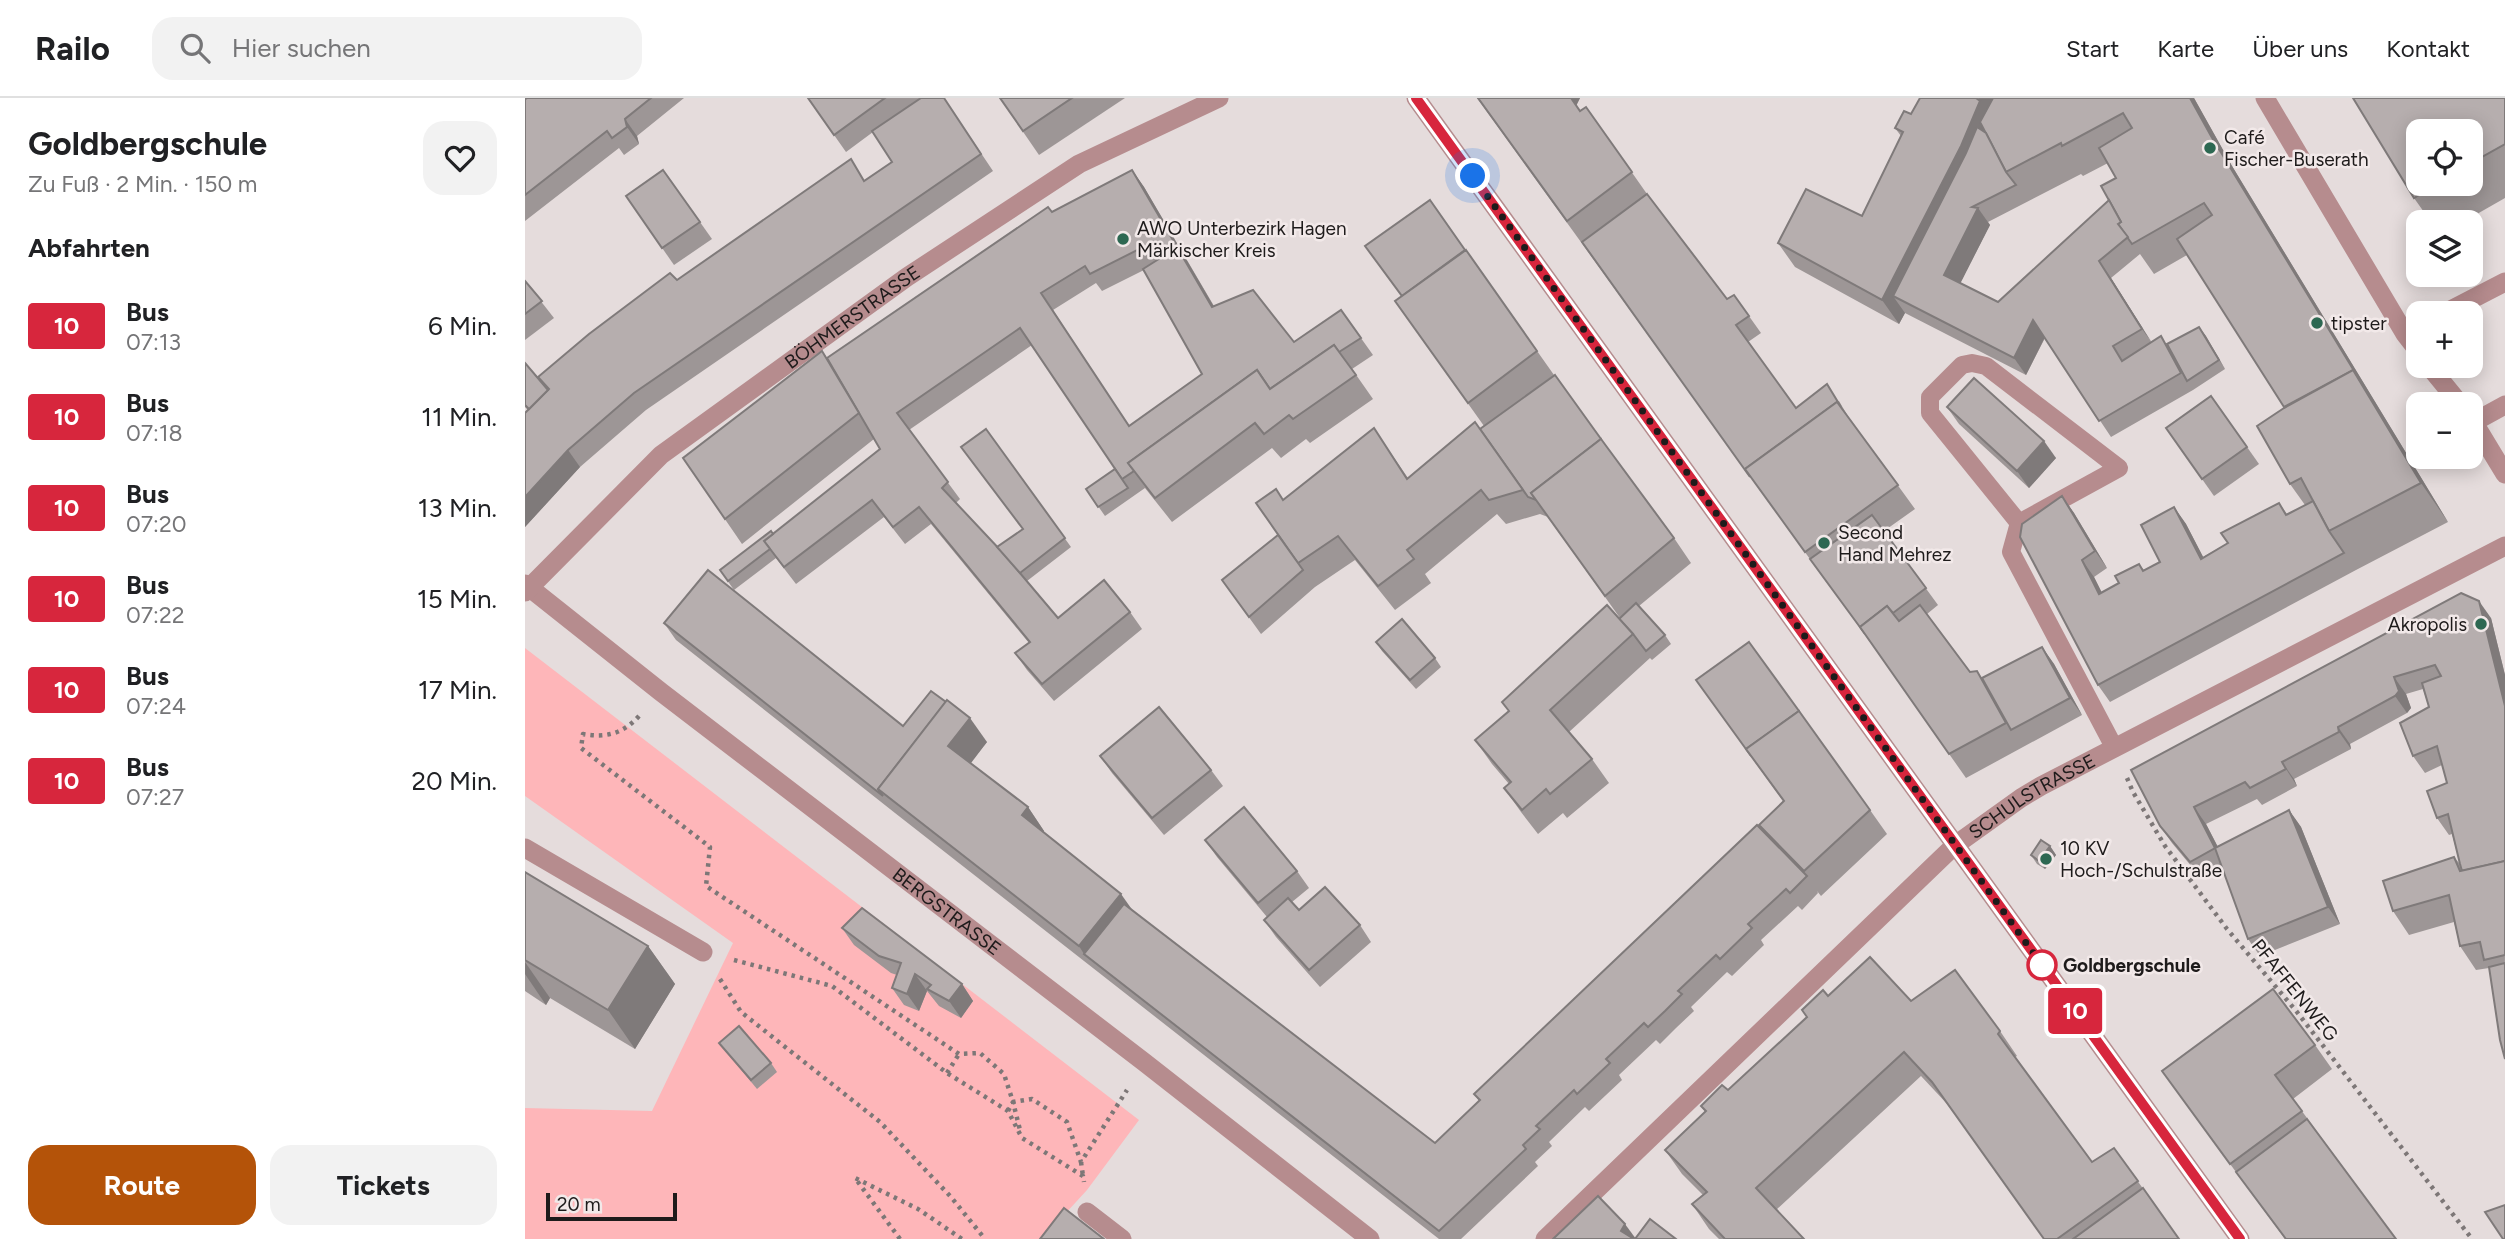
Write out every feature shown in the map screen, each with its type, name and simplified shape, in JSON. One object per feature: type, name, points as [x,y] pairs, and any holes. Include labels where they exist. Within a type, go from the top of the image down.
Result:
[{"type":"street","name":"BÖHMERSTRASSE","points":[[526,588],[661,455],[907,278],[1079,164],[1219,98]]},
{"type":"street","points":[[1416,98],[2240,1239]]},
{"type":"street","points":[[2265,98],[2406,321]]},
{"type":"street","points":[[2468,301],[2505,282]]},
{"type":"street","points":[[2439,378],[2451,392]]},
{"type":"street","points":[[2483,415],[2505,405]]},
{"type":"street","points":[[2483,437],[2505,474]]},
{"type":"street","name":"SCHULSTRASSE","points":[[1545,1239],[1954,846],[2021,798],[2505,546]]},
{"type":"street","name":"BERGSTRASSE","points":[[526,588],[1155,1070],[1370,1239]]},
{"type":"street","points":[[525,848],[703,951]]},
{"type":"street","points":[[1087,1212],[1122,1239]]},
{"type":"lane","points":[[2019,523],[1930,413],[1930,397],[1962,365],[1972,363],[1986,366],[2119,468],[2019,523],[2011,552],[2115,747]]},
{"type":"path","points":[[632,724],[601,737],[583,734],[581,748],[710,847],[706,886],[959,1054],[980,1053],[1004,1074],[1022,1138]]},
{"type":"path","name":"PFAFFENWEG","points":[[2115,747],[2133,792],[2165,846],[2227,929],[2297,1012],[2472,1239]]},
{"type":"path","points":[[703,951],[832,986],[947,1073],[1008,1111],[1022,1138],[1083,1176]]},
{"type":"path","points":[[703,951],[741,1012],[880,1122],[951,1197],[985,1239]]},
{"type":"path","points":[[947,1073],[959,1054]]},
{"type":"path","points":[[1013,1102],[1032,1099],[1067,1122],[1081,1162],[1087,1212]]},
{"type":"path","points":[[1008,1111],[1013,1102]]},
{"type":"path","points":[[1081,1162],[1117,1105]]},
{"type":"path","points":[[900,1239],[855,1178],[918,1209],[962,1239]]},
{"type":"shaded area","points":[[525,648],[1139,1120],[1087,1190],[1042,1239],[525,1239],[525,1108],[652,1111],[733,943],[525,796]]},
{"type":"building","points":[[527,98],[651,98],[625,119],[627,127],[612,138],[607,131],[525,195]]},
{"type":"building","points":[[808,98],[885,98],[834,135]]},
{"type":"building","points":[[921,98],[944,98],[981,154],[634,393],[568,450],[525,497],[525,413],[549,389],[538,377],[589,334],[670,273],[677,280],[851,159],[864,181],[892,162],[872,131]]},
{"type":"building","points":[[1000,98],[1072,98],[1023,131]]},
{"type":"building","points":[[1478,98],[1571,98],[1580,111],[1586,107],[1632,172],[1567,221]]},
{"type":"building","points":[[1920,98],[1976,98],[1980,101],[1961,146],[1882,300],[1778,243],[1806,189],[1862,216],[1903,132],[1895,128],[1904,111],[1911,114]]},
{"type":"building","points":[[1993,98],[2190,98],[2359,379],[2353,370],[2284,407],[2177,239],[2212,215],[2204,203],[2132,244],[2118,224],[2121,222],[2101,186],[2116,178],[2099,148],[2132,128],[2123,113],[2006,172],[1980,122]]},
{"type":"building","points":[[2353,98],[2505,98],[2505,144],[2483,156],[2483,119],[2406,119],[2406,185]]},
{"type":"building","points":[[1977,127],[1986,133],[2006,172],[2016,185],[1972,207],[1978,208],[1944,275],[1998,302],[2109,200],[2121,222],[2118,224],[2128,237],[2099,261],[2142,329],[2113,346],[2122,361],[2161,336],[2181,373],[2099,421],[2033,320],[2014,358],[1893,296]]},
{"type":"building","points":[[663,170],[700,222],[662,248],[626,196]]},
{"type":"building","points":[[1132,170],[1212,307],[1253,290],[1294,342],[1341,310],[1361,338],[1339,352],[1334,345],[1270,389],[1257,370],[1128,463],[1134,471],[1122,479],[1020,328],[897,413],[948,482],[942,488],[1003,553],[1058,618],[1104,580],[1130,612],[1042,684],[1015,653],[1030,642],[919,507],[893,527],[872,500],[784,567],[764,541],[880,449],[827,358],[1048,207],[1052,212]],"holes":[[[1153,242],[1162,257],[1143,269],[1202,374],[1129,426],[1041,293],[1085,266],[1090,274]]]},
{"type":"building","points":[[1647,194],[1727,299],[1734,295],[1749,316],[1736,325],[1796,408],[1827,384],[1841,407],[1837,402],[1745,469],[1750,477],[1582,242]]},
{"type":"building","points":[[1430,200],[1465,250],[1402,296],[1365,246]]},
{"type":"building","points":[[1466,250],[1537,351],[1468,403],[1395,301]]},
{"type":"building","points":[[525,281],[542,301],[525,314]]},
{"type":"building","points":[[2199,327],[2219,360],[2187,381],[2167,344]]},
{"type":"building","points":[[1334,345],[1356,375],[1293,419],[1289,415],[1264,434],[1255,423],[1155,498],[1128,463],[1257,370],[1270,389]]},
{"type":"building","points":[[822,351],[859,413],[725,519],[683,458]]},
{"type":"building","points":[[525,363],[548,390],[529,409],[525,405]]},
{"type":"building","points":[[2353,370],[2406,458],[2406,469],[2413,469],[2421,483],[2329,531],[2301,478],[2290,484],[2257,426]]},
{"type":"building","points":[[1555,375],[1601,439],[1531,493],[1536,500],[1528,497],[1480,429]]},
{"type":"building","points":[[1974,378],[2044,441],[2017,471],[1947,407]]},
{"type":"building","points":[[2211,396],[2247,447],[2202,479],[2166,428]]},
{"type":"building","points":[[1837,402],[1898,485],[1805,552],[1745,469]]},
{"type":"building","points":[[1475,422],[1523,490],[1489,500],[1481,490],[1407,550],[1414,559],[1378,586],[1338,536],[1298,563],[1256,503],[1276,489],[1283,500],[1374,428],[1407,479]]},
{"type":"building","points":[[986,429],[1065,538],[1020,573],[997,547],[1023,529],[961,447]]},
{"type":"building","points":[[1601,439],[1674,538],[1605,596],[1531,493]]},
{"type":"building","points":[[1115,469],[1128,488],[1098,507],[1086,489]]},
{"type":"building","points":[[2062,496],[2095,551],[2082,560],[2099,594],[2119,583],[2115,576],[2139,564],[2143,571],[2160,562],[2141,525],[2174,507],[2201,559],[2228,543],[2221,533],[2279,503],[2286,515],[2313,501],[2344,553],[2098,685],[2020,537],[2022,524]]},
{"type":"building","points":[[1872,515],[1926,588],[1893,613],[1887,606],[1860,627],[1865,634],[1810,559]]},
{"type":"building","points":[[771,531],[773,534],[764,541],[770,549],[728,581],[720,570]]},
{"type":"building","points":[[1278,535],[1303,570],[1249,617],[1222,580]]},
{"type":"building","points":[[708,570],[903,726],[931,691],[946,702],[878,789],[883,796],[664,623]]},
{"type":"building","points":[[2461,593],[2479,601],[2505,706],[2505,861],[2462,871],[2448,814],[2437,818],[2427,791],[2447,783],[2437,746],[2413,756],[2400,723],[2429,707],[2422,683],[2441,676],[2435,665],[2394,677],[2399,691],[2395,696],[2338,727],[2339,732],[2282,762],[2286,769],[2250,788],[2245,782],[2194,807],[2215,848],[2190,862],[2160,826],[2131,770]]},
{"type":"building","points":[[1636,603],[1665,635],[1646,651],[1619,619]]},
{"type":"building","points":[[1607,605],[1633,634],[1550,710],[1592,759],[1550,794],[1546,789],[1522,810],[1504,788],[1511,782],[1475,740],[1509,711],[1502,702]]},
{"type":"building","points":[[1920,605],[1970,672],[1977,671],[2006,723],[1949,754],[1860,627],[1887,606],[1899,621]]},
{"type":"building","points":[[1402,619],[1435,658],[1410,680],[1376,642]]},
{"type":"building","points":[[1749,642],[1799,711],[1746,749],[1751,756],[1696,680]]},
{"type":"building","points":[[2042,647],[2070,698],[2011,730],[1982,678]]},
{"type":"building","points":[[947,700],[970,718],[948,746],[1028,807],[1022,815],[1121,894],[1079,946],[878,789]]},
{"type":"building","points":[[1159,707],[1211,770],[1152,818],[1100,756]]},
{"type":"building","points":[[1799,711],[1870,810],[1804,871],[1759,825],[1784,801],[1746,749]]},
{"type":"building","points":[[1244,807],[1297,871],[1258,903],[1205,840]]},
{"type":"building","points":[[2289,810],[2328,907],[2248,939],[2215,848]]},
{"type":"building","points":[[1757,825],[1807,876],[1790,893],[1786,889],[1748,924],[1752,928],[1720,959],[1716,955],[1678,991],[1682,994],[1665,1011],[1648,1027],[1644,1023],[1606,1059],[1610,1063],[1577,1094],[1574,1090],[1536,1126],[1540,1129],[1523,1145],[1526,1149],[1439,1231],[1084,954],[1124,904],[1435,1143],[1480,1100],[1474,1094]]},
{"type":"building","points":[[2041,840],[2050,846],[2039,861],[2031,855]]},
{"type":"building","points":[[2454,857],[2460,871],[2505,861],[2505,955],[2484,960],[2480,942],[2460,946],[2449,895],[2393,911],[2383,881]]},
{"type":"building","points":[[525,872],[648,946],[608,1010],[525,960]]},
{"type":"building","points":[[1325,887],[1360,925],[1309,970],[1264,920],[1288,898],[1299,910]]},
{"type":"building","points":[[862,908],[962,984],[949,1001],[927,989],[931,985],[915,974],[907,994],[892,988],[901,963],[879,956],[842,928]]},
{"type":"building","points":[[1870,957],[1911,1001],[1955,970],[2000,1031],[1998,1034],[2092,1162],[2114,1148],[2138,1181],[2057,1239],[2044,1239],[1932,1082],[1904,1052],[1756,1188],[1804,1239],[1725,1239],[1692,1204],[1707,1192],[1665,1150],[1706,1111],[1701,1106],[1722,1085],[1728,1090],[1807,1017],[1802,1010],[1823,990],[1828,996]]},
{"type":"building","points":[[2505,963],[2505,1059],[2489,967]]},
{"type":"building","points":[[2273,989],[2315,1045],[2275,1075],[2302,1111],[2230,1164],[2162,1071]]},
{"type":"building","points":[[739,1026],[771,1063],[751,1080],[719,1043]]},
{"type":"building","points":[[2307,1119],[2396,1239],[2286,1239],[2236,1172]]},
{"type":"building","points":[[2143,1188],[2179,1239],[2073,1239]]},
{"type":"building","points":[[1598,1196],[1625,1224],[1621,1231],[1634,1239],[1553,1239]]},
{"type":"building","points":[[2505,1205],[2505,1239],[2503,1239],[2485,1212]]},
{"type":"building","points":[[1064,1208],[1104,1239],[1040,1239]]},
{"type":"building","points":[[1650,1219],[1676,1239],[1635,1239]]},
{"type":"bus line","name":"10","points":[[1416,98],[2240,1239]]},
{"type":"place","name":"Café Fischer-Buserath","points":[[2210,148]]},
{"type":"place","name":"AWO Unterbezirk Hagen Märkischer Kreis","points":[[1123,239]]},
{"type":"place","name":"tipster","points":[[2317,323]]},
{"type":"place","name":"Second Hand Mehrez","points":[[1824,543]]},
{"type":"place","name":"Akropolis","points":[[2481,624]]},
{"type":"place","name":"10 KV Hoch-/Schulstraße","points":[[2046,859]]},
{"type":"place","name":"Goldbergschule","points":[[2042,965]]},
{"type":"route","points":[[1473,176],[2042,965]]}]
